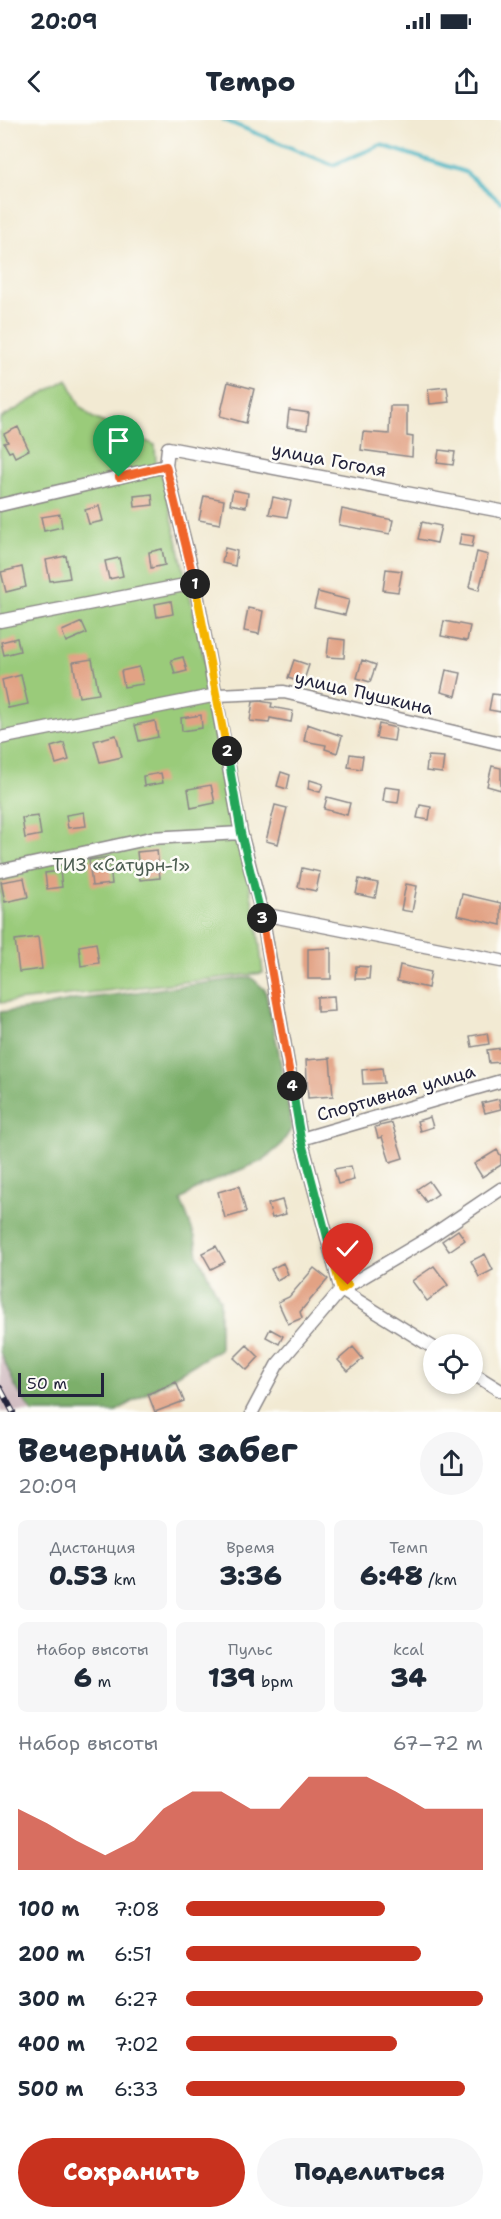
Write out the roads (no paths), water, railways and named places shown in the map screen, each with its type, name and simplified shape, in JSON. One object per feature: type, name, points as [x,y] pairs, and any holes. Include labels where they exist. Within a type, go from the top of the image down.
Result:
[{"type":"street","name":"улица Гоголя","points":[[166,466],[168,448],[501,511]]},
{"type":"street","points":[[0,505],[166,466],[195,583],[241,833],[262,914],[301,1139],[341,1290],[423,1341]]},
{"type":"street","points":[[0,621],[195,583]]},
{"type":"street","name":"улица Пушкина","points":[[0,738],[217,695],[284,692],[501,743]]},
{"type":"street","points":[[0,871],[151,838],[241,833]]},
{"type":"street","points":[[262,914],[501,961]]},
{"type":"street","name":"Спортивная улица","points":[[301,1139],[501,1081]]},
{"type":"street","points":[[252,1412],[277,1365],[341,1290],[428,1239],[501,1189]]},
{"type":"street","points":[[483,1380],[501,1391]]},
{"type":"waterway","points":[[224,120],[333,165],[381,145],[465,172],[501,202]]},
{"type":"railway","points":[[0,1388],[13,1412]]},
{"type":"park label","name":"ТИЗ «Сатурн-1»","points":[[121,865]]}]
